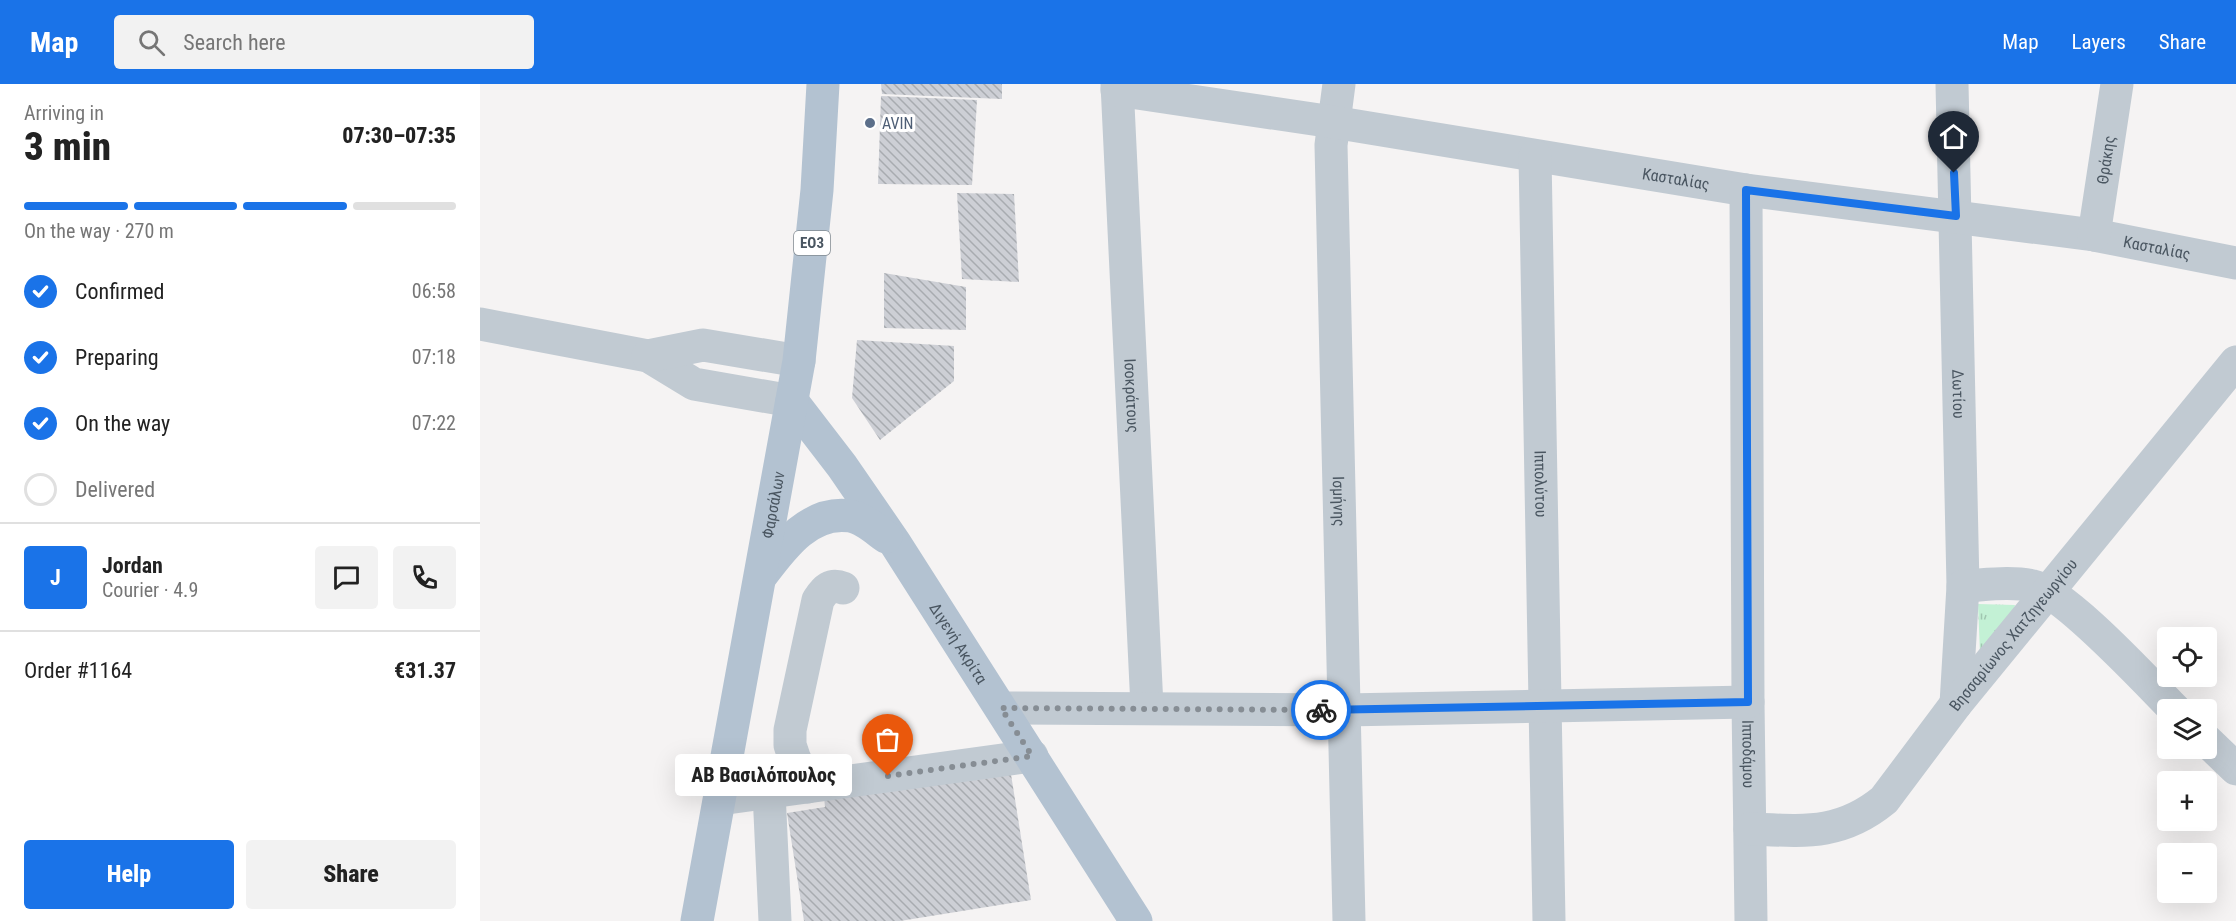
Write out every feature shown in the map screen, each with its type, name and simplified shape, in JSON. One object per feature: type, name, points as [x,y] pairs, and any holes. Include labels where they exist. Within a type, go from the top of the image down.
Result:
[{"type":"main road","name":"Φαρσάλων","points":[[697,921],[799,361],[817,190],[823,84]]},
{"type":"main road","name":"Διγενή Ακρίτα","points":[[792,401],[842,466],[895,543],[1136,921]]},
{"type":"main road","points":[[758,580],[779,551],[799,532],[819,519],[851,516],[870,525],[895,543]]},
{"type":"street","name":"Ισμήνης","points":[[1339,84],[1331,144],[1349,921]]},
{"type":"street","name":"Δωτίου","points":[[1952,84],[1963,586],[1956,704]]},
{"type":"street","name":"Θράκης","points":[[2094,235],[2117,84]]},
{"type":"street","name":"Κασταλίας","points":[[1117,87],[1746,190],[2094,235],[2236,263]]},
{"type":"street","name":"Ισοκράτους","points":[[1117,87],[1147,707]]},
{"type":"street","name":"Ιππολύτου","points":[[1535,156],[1549,921]]},
{"type":"street","name":"Ιπποδάμου","points":[[1746,190],[1751,921]]},
{"type":"street","points":[[480,324],[648,356],[694,384],[792,401]]},
{"type":"street","points":[[648,356],[703,345],[799,361]]},
{"type":"street","name":"Βησσαρίωνος Χατζηγεωργίου","points":[[1750,829],[1829,828],[1869,813],[1884,800],[1956,704],[2047,590],[2236,362]]},
{"type":"street","points":[[1963,586],[2032,585],[2047,590],[2090,626],[2164,699]]},
{"type":"street","points":[[807,787],[790,745],[790,730],[818,600],[830,586],[843,588]]},
{"type":"street","points":[[1001,708],[1147,707],[1345,710],[1748,702]]},
{"type":"street","points":[[2217,751],[2236,769]]},
{"type":"street","points":[[720,799],[1032,756]]},
{"type":"street","points":[[769,792],[775,921]]},
{"type":"green space","points":[[1978,604],[2015,605],[1980,653]]},
{"type":"building","points":[[881,84],[1002,84],[1002,99],[882,94]]},
{"type":"building","points":[[881,96],[977,100],[972,185],[878,184]]},
{"type":"building","points":[[957,193],[1014,194],[1019,282],[962,279]]},
{"type":"building","points":[[884,273],[966,287],[966,330],[884,328]]},
{"type":"building","points":[[857,340],[954,346],[954,381],[880,440],[852,398]]},
{"type":"building","points":[[1010,768],[1031,900],[900,921],[804,921],[787,813],[825,807],[824,797]]},
{"type":"way so far","points":[[888,776],[1032,756],[1001,708],[1147,707],[1321,710]]},
{"type":"place","name":"AVIN","points":[[870,123]]},
{"type":"place","name":"ΑΒ Βασιλόπουλος","points":[[888,776]]},
{"type":"route","points":[[1321,710],[1748,702],[1746,190],[1956,216],[1954,173]]}]
